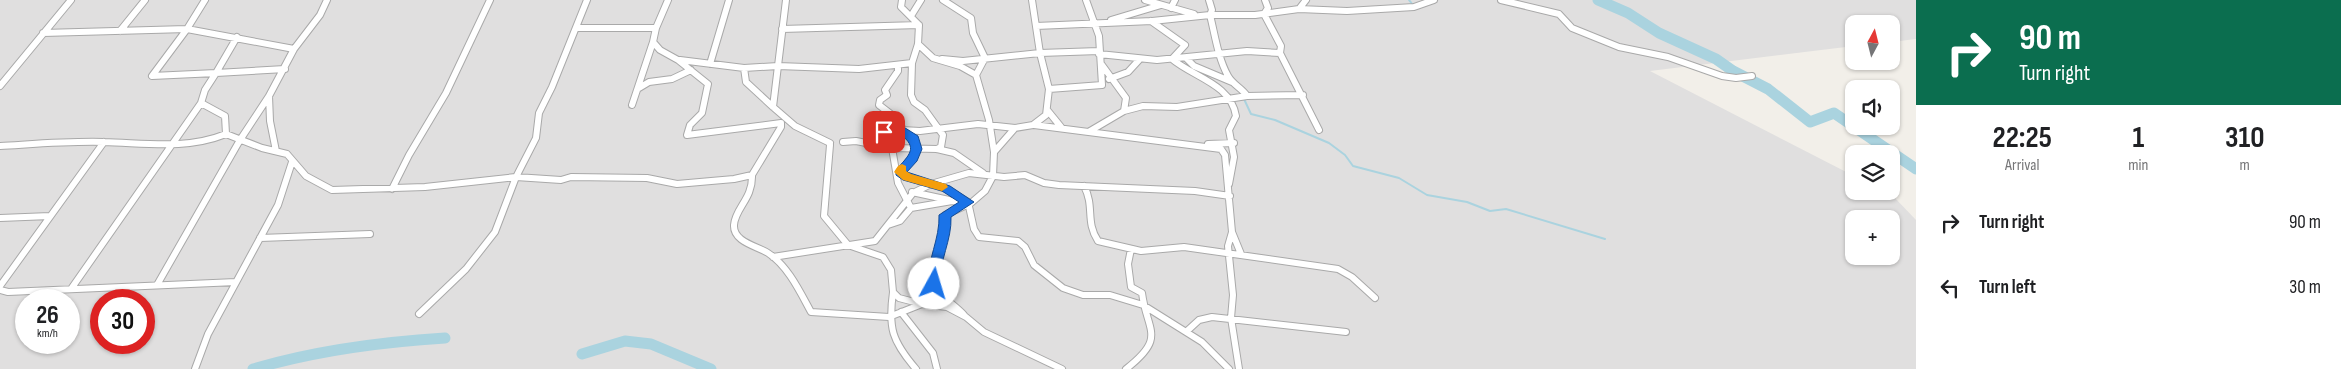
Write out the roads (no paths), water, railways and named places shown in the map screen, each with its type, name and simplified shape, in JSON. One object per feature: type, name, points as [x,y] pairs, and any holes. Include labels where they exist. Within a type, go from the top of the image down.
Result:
[{"type":"street","points":[[0,86],[71,0]]},
{"type":"street","points":[[120,31],[145,0]]},
{"type":"street","points":[[205,0],[187,29],[152,76],[285,69]]},
{"type":"street","points":[[157,285],[240,140],[285,69],[294,49],[320,15],[327,0]]},
{"type":"street","points":[[392,189],[409,155],[446,93],[490,0]]},
{"type":"street","points":[[419,314],[466,270],[495,232],[516,177],[536,138],[539,113],[552,88],[586,0]]},
{"type":"street","points":[[632,105],[639,88],[656,28],[668,0]]},
{"type":"street","points":[[710,64],[729,0]]},
{"type":"street","points":[[773,107],[786,0]]},
{"type":"street","points":[[902,0],[901,7],[919,25],[918,44],[912,63],[911,95],[914,102],[925,110],[943,135],[941,147],[937,149]]},
{"type":"street","points":[[911,16],[921,0]]},
{"type":"street","points":[[943,0],[971,18],[973,32],[985,58]]},
{"type":"street","points":[[1049,89],[1096,87],[1102,85],[1099,36],[1086,0]]},
{"type":"street","points":[[1145,0],[1198,16]]},
{"type":"street","points":[[1171,8],[1175,0]]},
{"type":"street","points":[[1209,0],[1212,10],[1210,15],[1220,54],[1232,82]]},
{"type":"street","points":[[1264,14],[1268,8],[1265,0]]},
{"type":"street","points":[[1300,10],[1306,0]]},
{"type":"street","points":[[1036,26],[1150,21],[1210,15],[1264,14],[1300,10],[1347,12],[1426,5],[1434,0]]},
{"type":"street","points":[[1501,0],[1558,12],[1569,22],[1572,28],[1619,47],[1668,57],[1729,78],[1752,76]]},
{"type":"street","points":[[1031,2],[1040,54],[1049,89],[1048,111],[1044,118],[1033,125]]},
{"type":"street","points":[[1105,22],[1161,5]]},
{"type":"street","points":[[1264,14],[1281,46],[1280,53],[1303,95],[1319,130]]},
{"type":"street","points":[[1150,21],[1185,45],[1172,59]]},
{"type":"street","points":[[782,29],[919,25]]},
{"type":"street","points":[[576,28],[656,28]]},
{"type":"street","points":[[43,33],[187,29],[294,49]]},
{"type":"street","points":[[71,289],[169,146],[201,103],[205,90],[237,37]]},
{"type":"street","points":[[653,42],[660,50],[678,60],[708,84],[700,120],[690,125],[687,135],[781,123],[781,127],[752,175],[754,184],[752,192],[734,221],[734,229],[742,241],[773,257],[800,291],[811,312],[889,317],[943,298]]},
{"type":"street","points":[[1208,56],[1217,42]]},
{"type":"street","points":[[918,44],[932,58],[963,61],[1040,54],[1099,53],[1139,60],[1186,58],[1261,49],[1280,53]]},
{"type":"street","points":[[976,75],[985,58]]},
{"type":"street","points":[[1186,58],[1194,66],[1232,82],[1245,90],[1247,96]]},
{"type":"street","points":[[942,59],[970,70],[976,75],[990,124],[994,152],[990,176],[984,192],[945,215],[945,229],[934,270],[934,284],[943,298],[960,309],[966,317]]},
{"type":"street","points":[[1172,59],[1192,73],[1213,82],[1229,100],[1236,116],[1229,130],[1234,143],[1233,168],[1228,188]]},
{"type":"street","points":[[678,60],[744,68],[778,66],[859,68],[898,66],[912,63]]},
{"type":"street","points":[[1103,81],[1128,72],[1139,60]]},
{"type":"street","points":[[1101,62],[1126,98],[1124,111]]},
{"type":"street","points":[[898,66],[898,71],[885,90],[887,96],[880,100],[879,105],[896,118],[902,130],[914,139],[916,149],[914,158],[900,172],[907,177],[946,188],[968,202],[974,229],[979,237],[1018,241],[1025,246],[1034,265],[1063,288],[1083,295],[1110,295],[1143,304],[1202,342],[1229,369]]},
{"type":"street","points":[[744,68],[746,82],[773,107],[795,126],[830,144],[824,216],[848,245],[883,257],[890,270],[893,292],[889,317],[895,344],[916,369]]},
{"type":"street","points":[[639,88],[649,82],[672,79],[691,70]]},
{"type":"street","points":[[1090,131],[1124,111],[1142,106],[1177,107],[1247,96],[1303,95]]},
{"type":"street","points":[[269,96],[270,121],[276,151]]},
{"type":"street","points":[[201,103],[225,116],[226,134]]},
{"type":"street","points":[[1048,111],[1053,120],[1062,127]]},
{"type":"street","points":[[869,143],[884,132],[920,131],[990,124],[1015,128],[1033,125],[1062,127],[1074,131],[1090,131],[1221,149],[1225,155],[1230,196],[1232,232],[1229,252],[1233,295],[1231,318],[1239,369]]},
{"type":"street","points":[[994,152],[1015,128]]},
{"type":"street","points":[[0,146],[104,142],[169,146],[218,138],[226,134],[287,154],[292,162],[325,188],[332,190],[392,189],[516,177],[561,180],[571,177],[647,178],[677,184],[734,179],[752,175]]},
{"type":"street","points":[[15,292],[8,292],[0,288],[104,142]]},
{"type":"street","points":[[843,142],[869,143],[892,148],[937,149],[954,154],[990,176]]},
{"type":"street","points":[[1201,145],[1234,143]]},
{"type":"street","points":[[892,148],[894,168],[908,205]]},
{"type":"street","points":[[195,369],[200,362],[200,351],[208,334],[278,205],[292,162]]},
{"type":"street","points":[[773,257],[876,241],[887,226],[908,205],[913,192],[931,184],[969,173],[990,176],[1025,175],[1044,183],[1113,189],[1195,192],[1230,196]]},
{"type":"street","points":[[1084,186],[1090,198],[1090,229],[1098,241],[1141,251],[1184,247],[1338,269],[1352,277],[1375,298]]},
{"type":"street","points":[[901,190],[952,201]]},
{"type":"street","points":[[908,205],[952,201],[968,202]]},
{"type":"street","points":[[0,218],[50,216]]},
{"type":"street","points":[[1232,232],[1241,254]]},
{"type":"street","points":[[260,238],[370,234]]},
{"type":"street","points":[[1126,369],[1147,349],[1153,335],[1151,323],[1143,304],[1142,293],[1131,287],[1128,264],[1131,248]]},
{"type":"street","points":[[71,289],[236,282]]},
{"type":"street","points":[[893,292],[899,298],[922,304],[946,307],[966,317],[984,332],[1039,360],[1062,369]]},
{"type":"street","points":[[902,312],[933,352],[937,369]]},
{"type":"street","points":[[1187,331],[1199,320],[1212,317],[1346,332]]},
{"type":"waterway","points":[[1409,0],[1413,5]]},
{"type":"waterway","points":[[1598,0],[1628,13],[1659,33],[1716,59],[1733,71],[1768,89],[1810,122],[1834,113],[1916,169]]},
{"type":"waterway","points":[[1244,99],[1251,114],[1275,120],[1329,143],[1345,155],[1353,166],[1399,178],[1427,195],[1467,202],[1490,211],[1506,209],[1605,239]]},
{"type":"waterway","points":[[253,369],[300,357],[348,348],[445,338]]},
{"type":"waterway","points":[[582,354],[625,341],[651,344],[711,369]]}]
